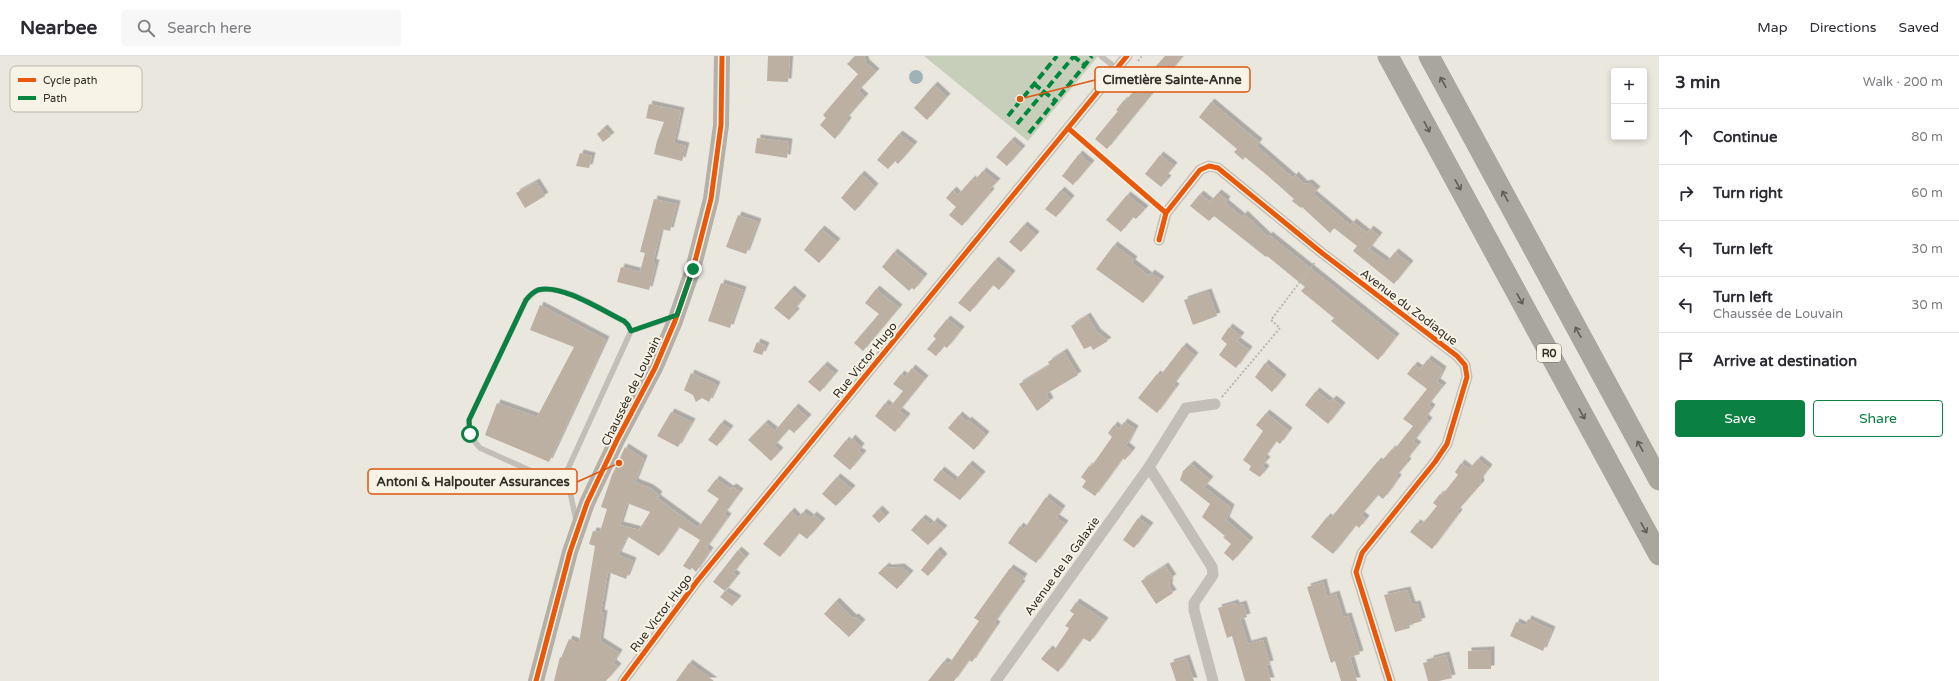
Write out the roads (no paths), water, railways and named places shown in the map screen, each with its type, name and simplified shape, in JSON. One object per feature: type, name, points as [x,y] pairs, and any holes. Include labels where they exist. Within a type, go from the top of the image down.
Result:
[{"type":"highway","name":"R0","points":[[1388,56],[1659,555]]},
{"type":"highway","points":[[1429,56],[1659,480]]},
{"type":"main road","name":"Chaussée de Louvain","points":[[536,681],[570,552],[587,503],[617,440],[655,368],[677,315],[693,269],[711,199],[721,125],[722,56]]},
{"type":"street","name":"Rue Victor Hugo","points":[[623,681],[703,574],[1127,56]]},
{"type":"street","name":"Avenue du Zodiaque","points":[[1159,240],[1166,213],[1200,170],[1209,166],[1218,168],[1322,253],[1457,356],[1465,365],[1467,377],[1447,444],[1435,462],[1362,553],[1356,572],[1390,681]]},
{"type":"street","name":"Avenue de la Galaxie","points":[[996,681],[1149,467],[1186,408],[1214,404]]},
{"type":"street","points":[[1149,467],[1212,567],[1213,575],[1194,603],[1194,610],[1213,681]]},
{"type":"lane","points":[[1101,56],[1117,69]]},
{"type":"lane","points":[[566,473],[556,478],[547,478],[480,448],[470,434],[469,420],[526,300],[537,290],[555,290],[567,293],[624,321],[631,331]]},
{"type":"lane","points":[[578,529],[566,473],[631,331],[677,315]]},
{"type":"place","name":"Cimetière Sainte-Anne","points":[[1020,99]]},
{"type":"place","name":"Antoni & Halpouter Assurances","points":[[619,463]]}]
